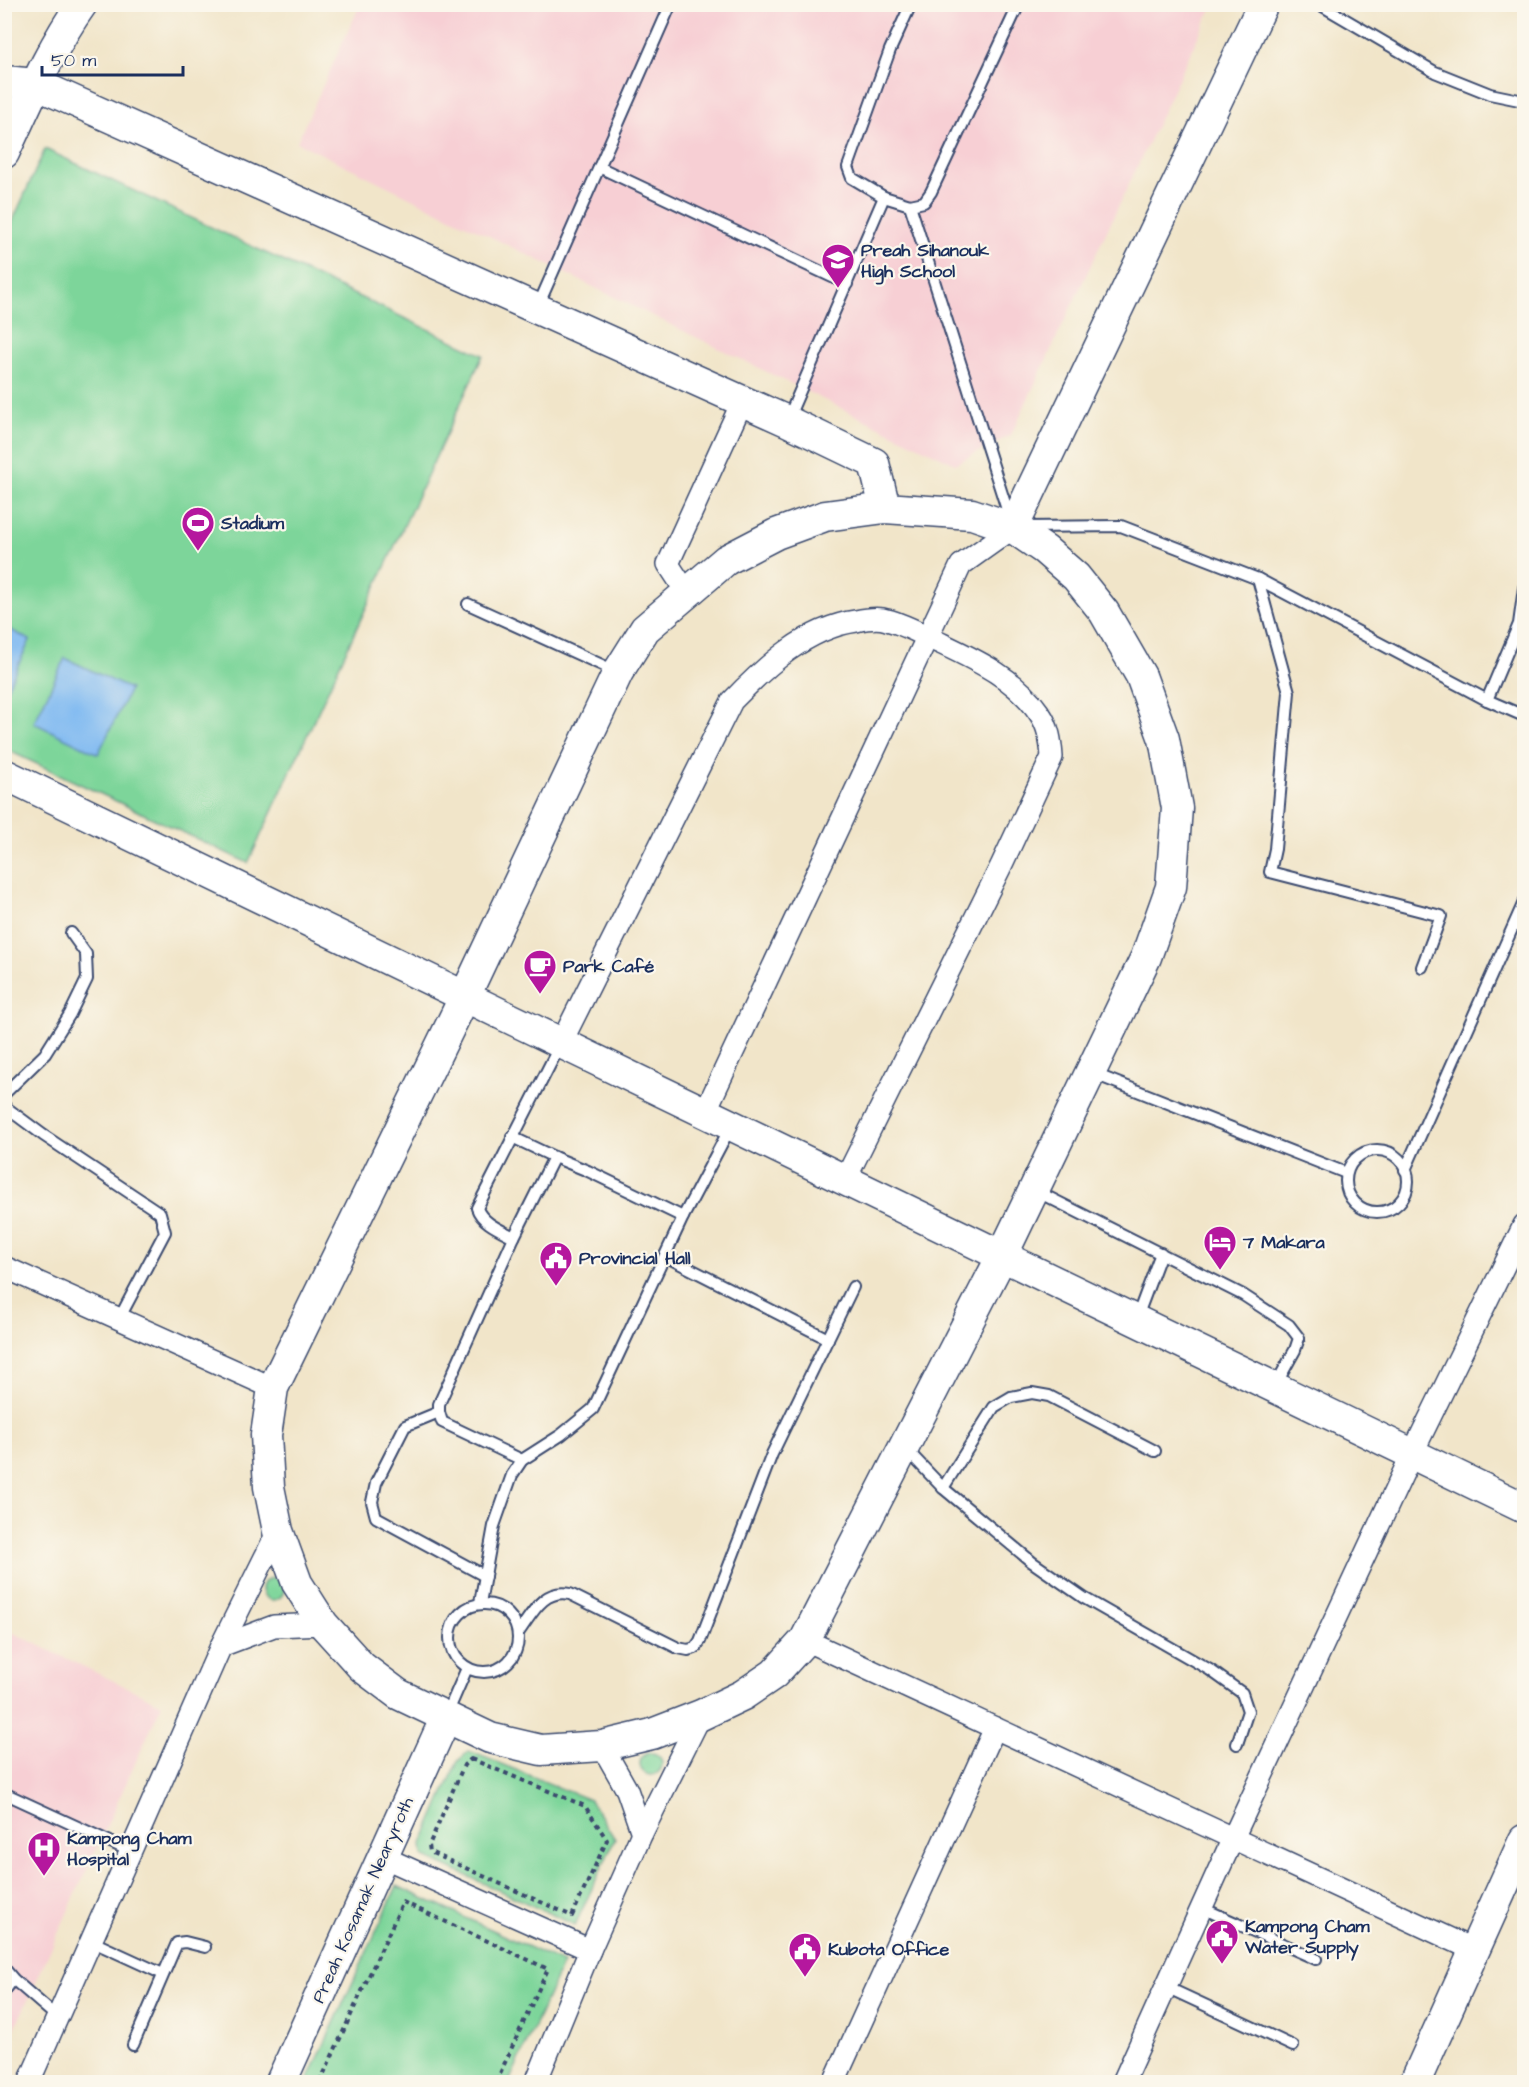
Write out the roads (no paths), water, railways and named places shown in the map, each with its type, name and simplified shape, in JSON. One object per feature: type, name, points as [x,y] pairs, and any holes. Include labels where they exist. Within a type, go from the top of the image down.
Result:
[{"type":"street","points":[[4,153],[62,32],[82,4]]},
{"type":"street","points":[[718,1118],[961,565],[1012,528],[1263,4]]},
{"type":"street","points":[[4,81],[36,84],[743,400],[874,463],[885,508]]},
{"type":"street","points":[[687,593],[668,564],[743,400]]},
{"type":"street","points":[[885,508],[972,514],[1012,528],[1045,550],[1076,577],[1109,621],[1141,676],[1164,740],[1177,808],[1171,887],[1146,957],[1002,1256],[805,1640],[774,1674],[743,1695],[701,1715],[652,1734],[602,1746],[541,1750],[490,1738],[398,1694],[362,1667],[322,1624],[297,1583],[278,1531],[269,1487],[266,1435],[273,1388],[465,996],[618,672],[645,629],[726,560],[776,534],[825,516],[885,508]]},
{"type":"street","points":[[561,1043],[732,701],[753,679],[787,651],[824,629],[855,621],[886,619],[928,637],[984,664],[1014,684],[1041,715],[1051,738],[1052,757],[996,877],[844,1179]]},
{"type":"street","points":[[4,774],[1524,1508]]},
{"type":"street","points":[[1123,2082],[1233,1838],[1412,1454],[1524,1225]]},
{"type":"street","points":[[4,1267],[273,1388]]},
{"type":"street","points":[[29,2082],[221,1646],[278,1531]]},
{"type":"street","points":[[221,1646],[274,1626],[322,1624]]},
{"type":"street","points":[[805,1640],[1474,1950]]},
{"type":"street","points":[[536,2082],[590,1950],[642,1833],[701,1715]]},
{"type":"street","name":"Preah Kosamak Nearyroth","points":[[281,2082],[446,1718]]},
{"type":"street","points":[[834,2082],[995,1728]]},
{"type":"street","points":[[602,1746],[627,1790],[642,1833]]},
{"type":"street","points":[[1415,2082],[1524,1840]]},
{"type":"street","points":[[383,1857],[590,1950]]},
{"type":"lane","points":[[537,308],[671,4]]},
{"type":"lane","points":[[911,4],[890,50],[848,167],[852,178],[884,197],[910,206],[924,202],[931,192],[1019,4]]},
{"type":"lane","points":[[1319,4],[1435,72],[1490,94],[1524,101]]},
{"type":"lane","points":[[599,167],[847,284]]},
{"type":"lane","points":[[787,421],[884,197]]},
{"type":"lane","points":[[910,206],[1012,528],[1122,526],[1258,579],[1487,700],[1524,716]]},
{"type":"lane","points":[[1258,579],[1289,692],[1275,849],[1270,872],[1441,916],[1422,967]]},
{"type":"lane","points":[[1487,700],[1519,624],[1524,588]]},
{"type":"lane","points":[[468,604],[618,672]]},
{"type":"lane","points":[[1405,1170],[1524,902]]},
{"type":"lane","points":[[4,1094],[45,1054],[70,1014],[87,979],[86,954],[71,933]]},
{"type":"lane","points":[[514,1237],[485,1221],[477,1208],[561,1043]]},
{"type":"lane","points":[[1091,1072],[1346,1173]]},
{"type":"lane","points":[[4,1106],[42,1135],[160,1213],[165,1232],[119,1318]]},
{"type":"lane","points":[[480,1603],[494,1526],[512,1475],[522,1460],[561,1435],[593,1408],[683,1217],[718,1118]]},
{"type":"lane","points":[[512,1137],[683,1217]]},
{"type":"lane","points":[[1377,1149],[1392,1153],[1402,1161],[1409,1179],[1403,1199],[1390,1210],[1373,1212],[1356,1205],[1346,1188],[1346,1173],[1360,1153],[1377,1149]]},
{"type":"lane","points":[[522,1460],[442,1422],[439,1404],[514,1237],[554,1157]]},
{"type":"lane","points":[[1033,1190],[1243,1295],[1289,1325],[1299,1338],[1296,1350],[1274,1387]]},
{"type":"lane","points":[[1136,1320],[1161,1253]]},
{"type":"lane","points":[[665,1256],[828,1339]]},
{"type":"lane","points":[[518,1633],[546,1596],[561,1592],[570,1594],[678,1648],[688,1650],[695,1648],[700,1641],[772,1454],[853,1287]]},
{"type":"lane","points":[[943,1488],[994,1407],[1011,1396],[1032,1393],[1049,1396],[1155,1451]]},
{"type":"lane","points":[[439,1412],[405,1426],[376,1483],[372,1502],[376,1518],[485,1576]]},
{"type":"lane","points":[[905,1448],[943,1488],[1032,1562],[1084,1598],[1210,1670],[1242,1693],[1248,1711],[1237,1744]]},
{"type":"lane","points":[[480,1603],[501,1607],[515,1623],[518,1633],[518,1644],[508,1663],[488,1672],[478,1672],[467,1668],[453,1652],[450,1642],[450,1631],[460,1612],[480,1603]]},
{"type":"lane","points":[[446,1718],[467,1668]]},
{"type":"lane","points":[[4,1793],[130,1851]]},
{"type":"lane","points":[[1202,1908],[1316,1959]]},
{"type":"lane","points":[[91,1941],[163,1974]]},
{"type":"lane","points":[[133,2045],[177,1943],[185,1942],[205,1947]]},
{"type":"lane","points":[[4,1968],[13,1979],[57,2017]]},
{"type":"lane","points":[[4,1992],[13,1979]]},
{"type":"lane","points":[[1166,1987],[1293,2046]]},
{"type":"water","points":[[5,627],[30,640],[5,693]]},
{"type":"water","points":[[65,658],[130,689],[98,754],[34,723]]},
{"type":"place","name":"Preah Sihanouk High School","points":[[838,289]]},
{"type":"place","name":"Stadium","points":[[198,552]]},
{"type":"place","name":"Park Café","points":[[540,995]]},
{"type":"place","name":"7 Makara","points":[[1220,1271]]},
{"type":"place","name":"Provincial Hall","points":[[556,1287]]},
{"type":"place","name":"Kampong Cham Hospital","points":[[44,1877]]},
{"type":"place","name":"Kampong Cham Water Supply","points":[[1222,1965]]},
{"type":"place","name":"Kubota Office","points":[[805,1978]]}]
